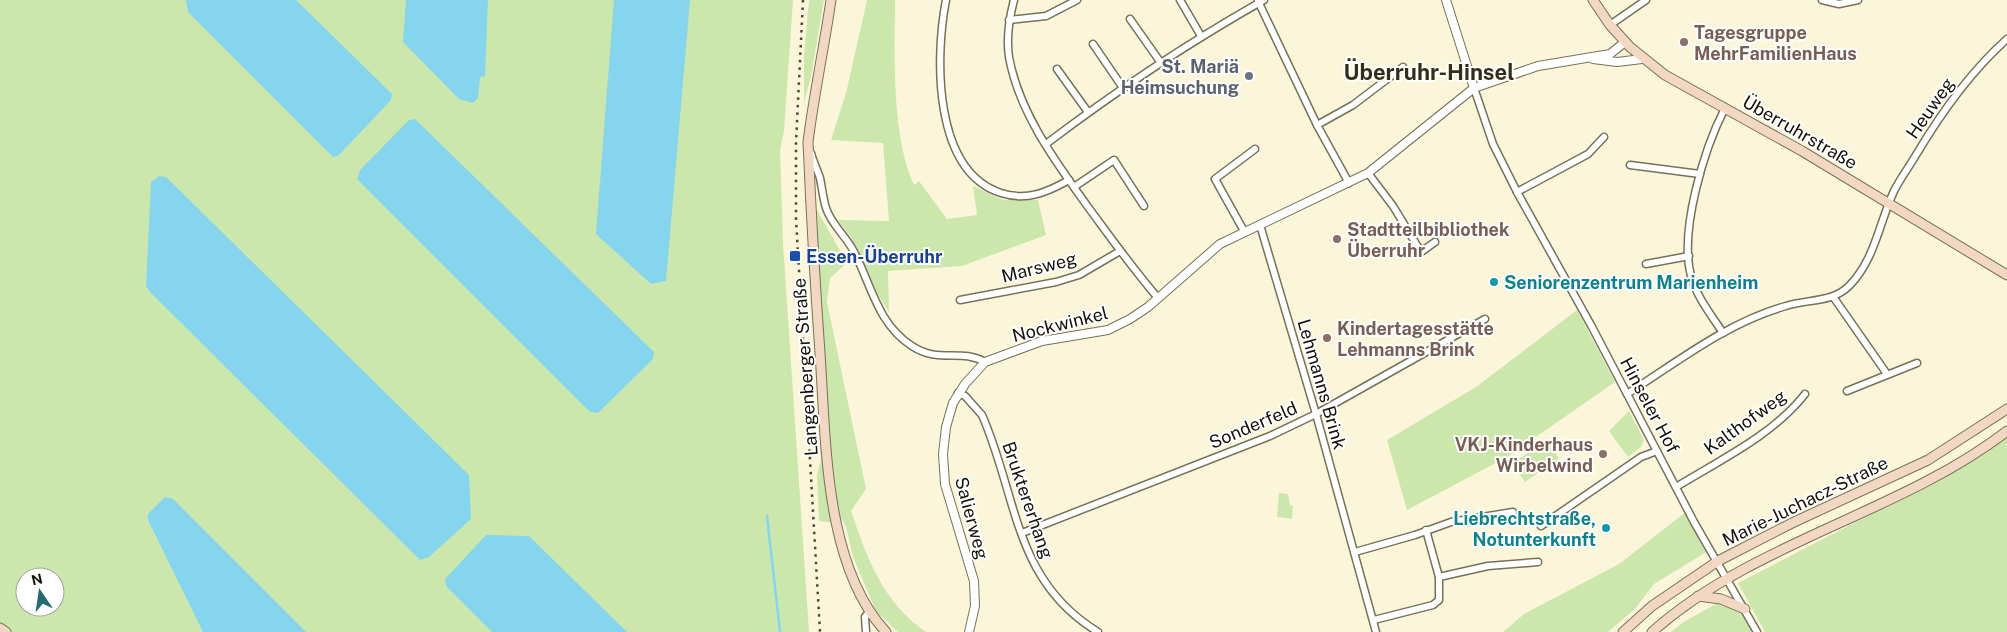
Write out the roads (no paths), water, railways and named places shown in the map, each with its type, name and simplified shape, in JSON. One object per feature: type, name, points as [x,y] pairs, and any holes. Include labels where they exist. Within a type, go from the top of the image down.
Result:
[{"type":"main road","name":"Langenberger Straße","points":[[831,0],[822,61],[814,86],[808,142],[830,497],[854,578],[870,611],[886,632]]},
{"type":"main road","name":"Überruhrstraße","points":[[1594,0],[1610,25],[1625,42],[1642,59],[1665,75],[1890,203],[2007,274]]},
{"type":"main road","name":"Marie-Juchacz-Straße","points":[[1623,632],[1652,606],[1718,561],[1792,523],[1928,460],[2007,409]]},
{"type":"main road","name":"Marie-Juchacz-Straße","points":[[1652,632],[1698,596],[1727,577],[1889,499],[1982,450],[2007,431]]},
{"type":"main road","points":[[1698,596],[1721,599],[1745,609]]},
{"type":"main road","points":[[0,628],[6,632]]},
{"type":"street","points":[[946,0],[941,38],[941,86],[947,125],[958,154],[970,174],[987,188],[1011,196],[1030,197],[1051,190],[1068,180]]},
{"type":"street","points":[[1014,0],[1009,20],[1009,56],[1020,96],[1068,180],[1120,251],[1158,298]]},
{"type":"street","points":[[1009,20],[1046,16],[1077,0]]},
{"type":"street","points":[[1180,0],[1201,36]]},
{"type":"street","points":[[1446,0],[1474,88]]},
{"type":"street","points":[[1610,25],[1646,0]]},
{"type":"street","points":[[1822,0],[1839,4],[1858,0]]},
{"type":"street","points":[[1046,144],[1160,62],[1260,1],[1317,124],[1349,183]]},
{"type":"street","points":[[1130,19],[1160,62]]},
{"type":"street","name":"Heuweg","points":[[1834,298],[1849,286],[1864,267],[1894,192],[1954,95],[2007,39]]},
{"type":"street","name":"Nockwinkel","points":[[984,362],[1042,341],[1108,330],[1138,315],[1220,244],[1368,173],[1474,88],[1538,66],[1568,59],[1591,58],[1610,54],[1625,42]]},
{"type":"street","points":[[1093,44],[1123,88]]},
{"type":"street","name":"Nockwinkel","points":[[1591,58],[1603,62],[1642,59]]},
{"type":"street","points":[[1317,124],[1353,105],[1403,67]]},
{"type":"street","points":[[1057,68],[1088,112]]},
{"type":"street","name":"Hinseler Hof","points":[[1474,88],[1493,144],[1517,192],[1676,487],[1757,632]]},
{"type":"street","points":[[1723,333],[1691,277],[1688,256],[1690,231],[1700,174],[1724,108]]},
{"type":"street","points":[[1517,192],[1588,154],[1604,137]]},
{"type":"street","points":[[808,142],[820,179],[826,207],[859,262],[881,314],[898,335],[912,346],[933,356],[975,357],[984,362]]},
{"type":"street","points":[[1244,231],[1215,179],[1255,149]]},
{"type":"street","points":[[1074,187],[1114,160],[1144,206]]},
{"type":"street","points":[[1630,165],[1700,174]]},
{"type":"street","points":[[1368,173],[1393,206],[1421,252],[1435,242]]},
{"type":"street","name":"Lehmanns Brink","points":[[1260,225],[1316,414],[1376,632]]},
{"type":"street","name":"Marsweg","points":[[960,300],[1056,282],[1079,275],[1120,251]]},
{"type":"street","points":[[1646,264],[1688,256]]},
{"type":"street","points":[[1627,394],[1723,333],[1752,318],[1786,306],[1834,298],[1887,374]]},
{"type":"street","name":"Sonderfeld","points":[[1022,533],[1270,436],[1316,414],[1485,319]]},
{"type":"street","name":"Salierweg","points":[[969,632],[975,606],[974,581],[945,484],[943,454],[946,427],[953,403],[958,393],[984,362]]},
{"type":"street","points":[[1847,391],[1917,363]]},
{"type":"street","name":"Bruktererhang","points":[[958,393],[965,396],[982,414],[1034,568],[1050,591],[1073,615],[1098,632]]},
{"type":"street","name":"Kalthofweg","points":[[1676,487],[1762,433],[1785,415],[1805,394]]},
{"type":"street","points":[[1541,526],[1641,457],[1657,451]]},
{"type":"street","points":[[1355,552],[1416,535],[1451,522],[1513,512]]},
{"type":"street","points":[[1374,620],[1433,605],[1439,600],[1439,577],[1426,530]]},
{"type":"street","points":[[1439,577],[1488,566],[1538,562]]},
{"type":"street","points":[[866,632],[865,617],[870,611]]},
{"type":"water","points":[[186,0],[296,0],[392,94],[391,100],[338,156],[333,157],[188,12]]},
{"type":"water","points":[[406,0],[488,0],[485,76],[480,77],[478,98],[473,103],[459,99],[403,42]]},
{"type":"water","points":[[614,0],[690,0],[666,281],[651,284],[596,234]]},
{"type":"water","points":[[415,119],[654,352],[653,359],[598,413],[590,412],[357,179],[360,170],[409,120]]},
{"type":"water","points":[[159,176],[166,177],[469,475],[471,519],[429,557],[420,560],[150,292],[146,286],[151,182]]},
{"type":"water","points":[[165,497],[173,499],[306,632],[203,632],[148,520],[148,514]]},
{"type":"water","points":[[486,535],[529,536],[627,632],[492,632],[446,586],[445,579]]},
{"type":"waterway","points":[[767,516],[780,632]]},
{"type":"railway","points":[[803,0],[796,142],[796,219],[820,632]]},
{"type":"place","name":"Tagesgruppe MehrFamilienHaus","points":[[1684,42]]},
{"type":"place","name":"St. Mariä Heimsuchung","points":[[1249,76]]},
{"type":"place","name":"Stadtteilbibliothek Überruhr","points":[[1337,239]]},
{"type":"place","name":"Essen-Überruhr","points":[[795,256]]},
{"type":"place","name":"Seniorenzentrum Marienheim","points":[[1494,282]]},
{"type":"place","name":"Kindertagesstätte Lehmanns Brink","points":[[1327,338]]},
{"type":"place","name":"VKJ-Kinderhaus Wirbelwind","points":[[1603,454]]},
{"type":"place","name":"Liebrechtstraße, Notunterkunft","points":[[1606,528]]},
{"type":"district","name":"Überruhr-Hinsel","points":[[1429,72]]}]
